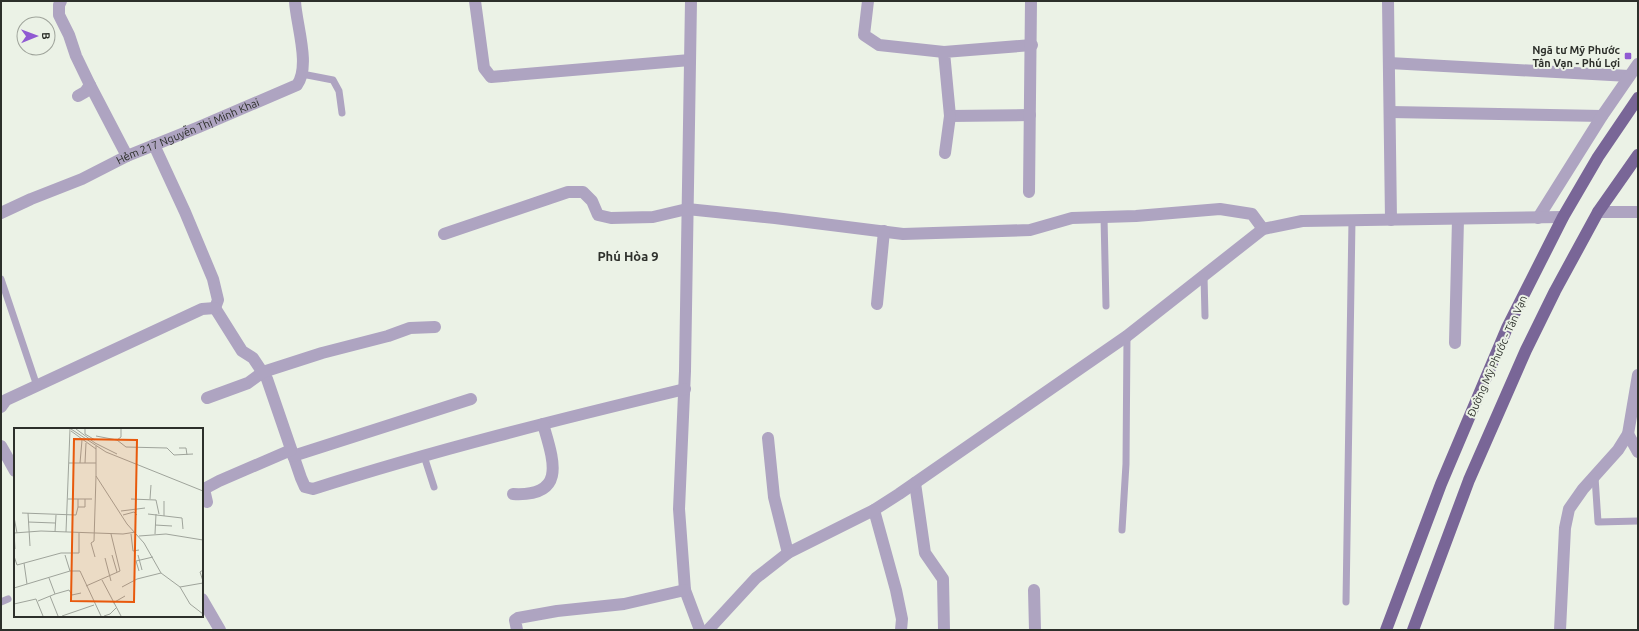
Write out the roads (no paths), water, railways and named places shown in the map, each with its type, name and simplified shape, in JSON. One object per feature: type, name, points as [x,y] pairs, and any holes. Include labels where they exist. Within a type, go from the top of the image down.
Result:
[{"type":"main road","name":"Đường Mỹ Phước - Tân Vạn","points":[[1386,630],[1441,484],[1507,328],[1562,217],[1598,157],[1638,98]]},
{"type":"main road","points":[[1412,630],[1469,480],[1502,402],[1555,291],[1598,212],[1638,155]]},
{"type":"street","points":[[61,1],[59,5],[59,15],[69,35],[76,56],[127,156]]},
{"type":"street","points":[[295,1],[302,59],[302,74]]},
{"type":"street","points":[[475,1],[484,68],[490,77],[690,60]]},
{"type":"street","points":[[691,1],[685,389],[679,509],[685,590],[700,630]]},
{"type":"street","points":[[868,1],[864,35],[879,45],[944,52],[1032,46]]},
{"type":"street","points":[[1029,192],[1032,46],[1031,1]]},
{"type":"street","points":[[1388,1],[1391,220]]},
{"type":"street","points":[[944,52],[950,116],[946,153]]},
{"type":"street","points":[[1389,63],[1629,76]]},
{"type":"street","points":[[1538,218],[1602,116],[1638,64]]},
{"type":"street","name":"Hẻm 217 Nguyễn Thị Minh Khai","points":[[1,213],[31,199],[82,179],[127,156],[297,85],[301,80],[302,74]]},
{"type":"street","points":[[78,96],[85,92],[90,85]]},
{"type":"street","points":[[1390,112],[1602,116]]},
{"type":"street","points":[[950,116],[1030,115]]},
{"type":"street","points":[[154,145],[185,212],[213,279],[218,300],[215,308]]},
{"type":"street","points":[[444,234],[568,192],[583,192],[592,201],[598,215],[611,218],[653,217],[687,209],[775,218],[902,234],[1030,230],[1072,218],[1220,209],[1252,214],[1263,229]]},
{"type":"street","points":[[1598,212],[1636,208]]},
{"type":"street","points":[[708,630],[756,578],[788,553],[874,510],[915,483],[1128,336],[1263,229],[1302,221],[1562,217]]},
{"type":"street","points":[[1455,343],[1458,219]]},
{"type":"street","points":[[877,304],[884,231]]},
{"type":"street","points":[[215,308],[242,351],[253,358],[267,379],[300,478],[305,486],[313,489],[372,470],[543,424],[685,389]]},
{"type":"street","points":[[1,407],[6,400],[202,309],[215,308]]},
{"type":"street","points":[[207,398],[248,383],[263,372],[322,353],[388,336],[410,328],[435,327]]},
{"type":"street","points":[[1560,630],[1565,528],[1569,508],[1583,489],[1618,450],[1628,434],[1638,375]]},
{"type":"street","points":[[207,502],[204,489],[219,481],[292,453],[471,399]]},
{"type":"street","points":[[514,494],[527,494],[546,487],[553,476],[552,455],[543,424]]},
{"type":"street","points":[[1628,434],[1638,452]]},
{"type":"street","points":[[768,438],[774,497],[788,553]]},
{"type":"street","points":[[1,446],[14,469]]},
{"type":"street","points":[[915,483],[925,553],[943,579],[944,630]]},
{"type":"street","points":[[874,510],[896,590],[902,619],[901,630]]},
{"type":"street","points":[[517,630],[515,620],[518,618],[556,611],[624,604],[685,590]]},
{"type":"street","points":[[1034,590],[1035,630]]},
{"type":"street","points":[[203,601],[220,630]]},
{"type":"lane","points":[[302,74],[333,80],[339,91],[342,113]]},
{"type":"lane","points":[[1104,217],[1106,306]]},
{"type":"lane","points":[[1346,602],[1352,220]]},
{"type":"lane","points":[[1204,276],[1205,316]]},
{"type":"lane","points":[[1,279],[37,386]]},
{"type":"lane","points":[[1122,530],[1126,464],[1128,336]]},
{"type":"lane","points":[[424,456],[434,487]]},
{"type":"lane","points":[[1595,476],[1598,522],[1638,521]]},
{"type":"lane","points":[[1,602],[8,599]]},
{"type":"place","name":"Ngã tư Mỹ Phước Tân Vạn - Phú Lợi","points":[[1628,56]]},
{"type":"district","name":"Phú Hòa 9","points":[[628,256]]}]
